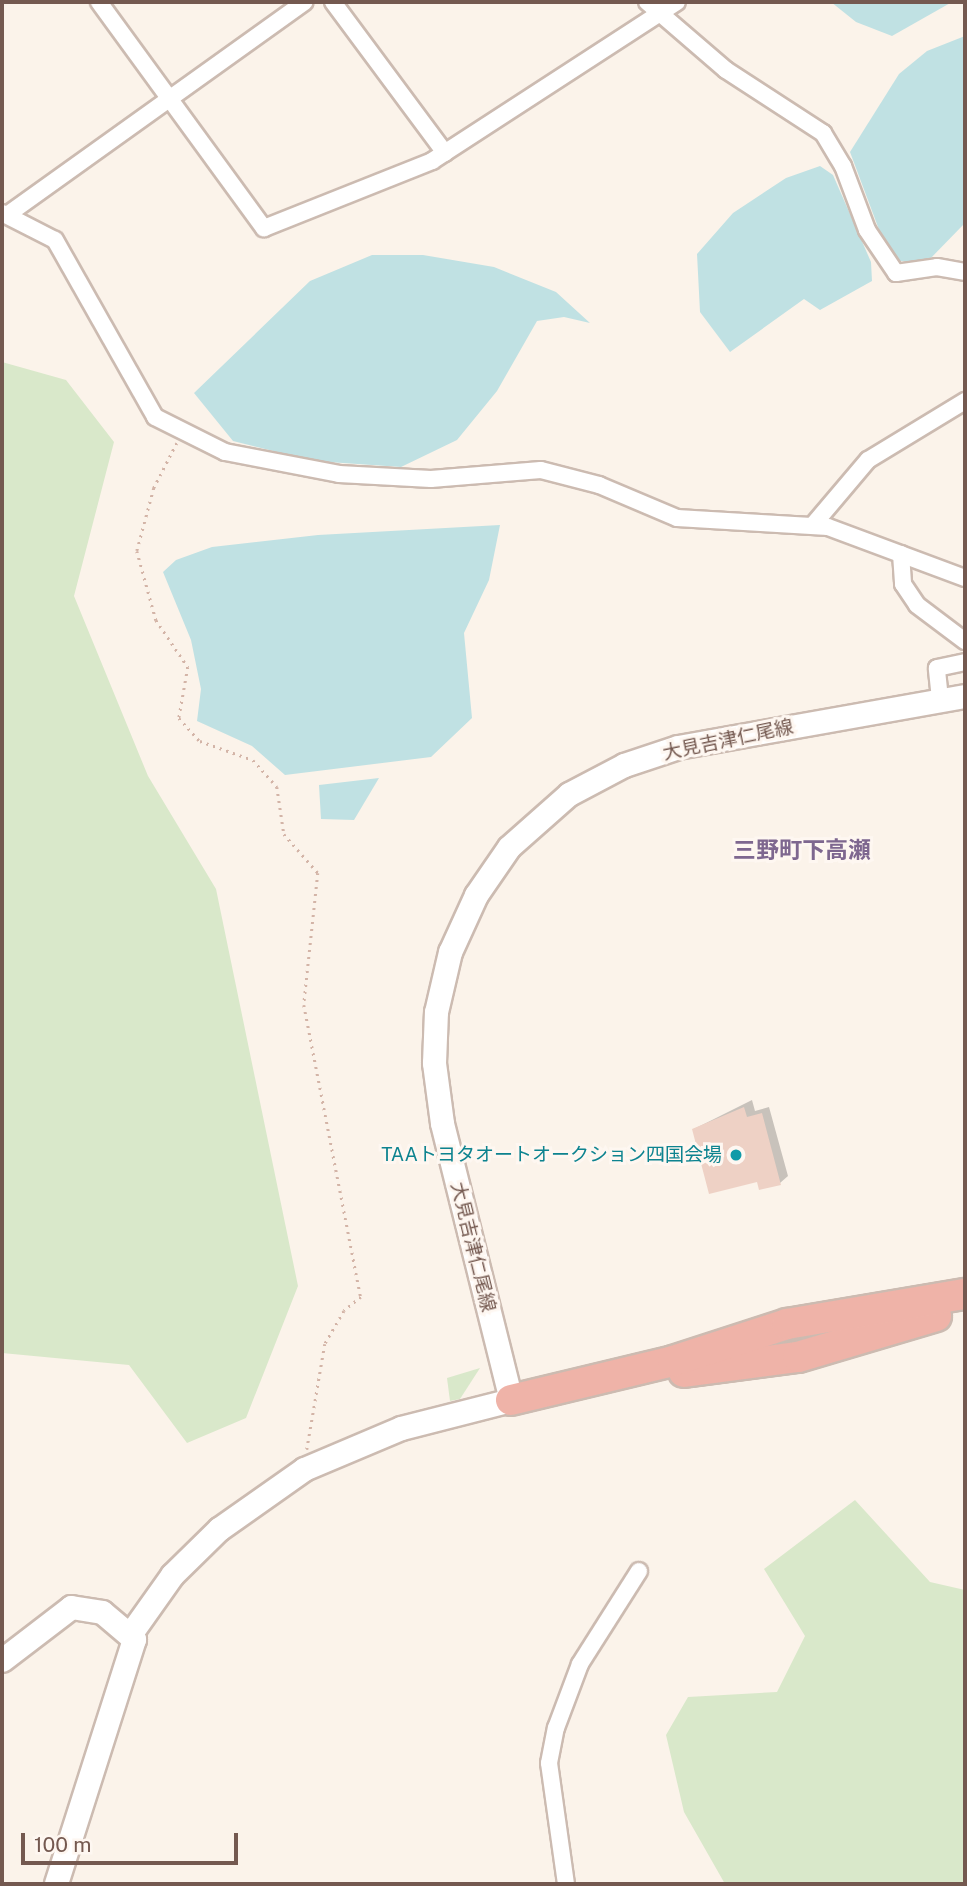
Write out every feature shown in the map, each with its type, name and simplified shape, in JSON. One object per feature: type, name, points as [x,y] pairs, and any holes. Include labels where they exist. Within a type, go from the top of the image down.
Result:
[{"type":"highway","points":[[511,1399],[673,1361],[787,1324],[965,1294]]},
{"type":"highway","points":[[511,1399],[555,1398],[798,1357],[965,1310]]},
{"type":"main road","name":"大見吉津仁尾線","points":[[511,1399],[442,1123],[434,1063],[436,1013],[447,964],[476,895],[509,847],[539,820],[569,794],[624,765],[678,747],[965,695]]},
{"type":"main road","points":[[131,1633],[172,1575],[219,1529],[304,1469],[388,1432],[511,1399]]},
{"type":"main road","points":[[2,1660],[71,1607],[102,1612],[131,1633],[134,1646],[56,1884]]},
{"type":"street","points":[[99,2],[264,228],[445,153],[664,14],[677,2]]},
{"type":"street","points":[[305,2],[4,214],[55,240],[141,398],[182,434],[225,452],[339,474],[431,479],[541,470],[599,485],[677,518],[813,525],[965,578]]},
{"type":"street","points":[[333,2],[445,153]]},
{"type":"street","points":[[647,2],[726,70],[822,134],[843,166],[867,229],[896,273],[937,267],[965,272]]},
{"type":"street","points":[[813,525],[868,460],[965,401]]},
{"type":"street","points":[[901,554],[903,584],[917,605],[965,642]]},
{"type":"street","points":[[940,699],[937,668],[965,662]]},
{"type":"street","points":[[566,1884],[551,1788],[556,1728],[580,1664],[639,1571]]},
{"type":"path","points":[[182,434],[154,488],[137,551],[156,620],[188,667],[179,718],[200,741],[253,760],[277,787],[284,834],[318,873],[318,906],[304,965],[304,1005],[361,1297],[344,1311],[325,1344],[304,1469]]},
{"type":"green space","points":[[2,362],[66,380],[114,442],[74,596],[148,776],[216,889],[298,1286],[246,1418],[187,1443],[129,1365],[2,1353]]},
{"type":"green space","points":[[480,1368],[460,1399],[450,1401],[447,1378]]},
{"type":"green space","points":[[855,1500],[930,1582],[965,1590],[965,1884],[725,1884],[684,1812],[666,1735],[688,1697],[777,1692],[805,1636],[764,1569]]},
{"type":"water","points":[[831,2],[952,2],[892,36],[856,22]]},
{"type":"water","points":[[965,36],[965,223],[927,262],[898,261],[884,243],[850,152],[899,74],[927,51]]},
{"type":"water","points":[[820,166],[833,175],[871,262],[872,281],[820,310],[804,299],[730,352],[700,312],[697,254],[733,213],[786,178]]},
{"type":"water","points":[[372,255],[423,255],[494,267],[556,292],[590,323],[564,317],[537,321],[497,391],[457,440],[401,467],[314,461],[233,441],[194,393],[310,281]]},
{"type":"water","points":[[500,525],[489,580],[464,633],[472,718],[431,757],[285,775],[252,746],[197,721],[201,689],[191,640],[163,572],[176,560],[212,547],[318,535]]},
{"type":"water","points":[[379,778],[354,820],[321,819],[319,785]]},
{"type":"building","name":"TAAトヨタオートオークション四国会場","points":[[744,1107],[747,1117],[762,1113],[781,1185],[759,1190],[757,1182],[709,1194],[692,1129]]},
{"type":"place","name":"TAAトヨタオートオークション四国会場","points":[[736,1155]]},
{"type":"district","name":"三野町下高瀬","points":[[802,850]]}]
